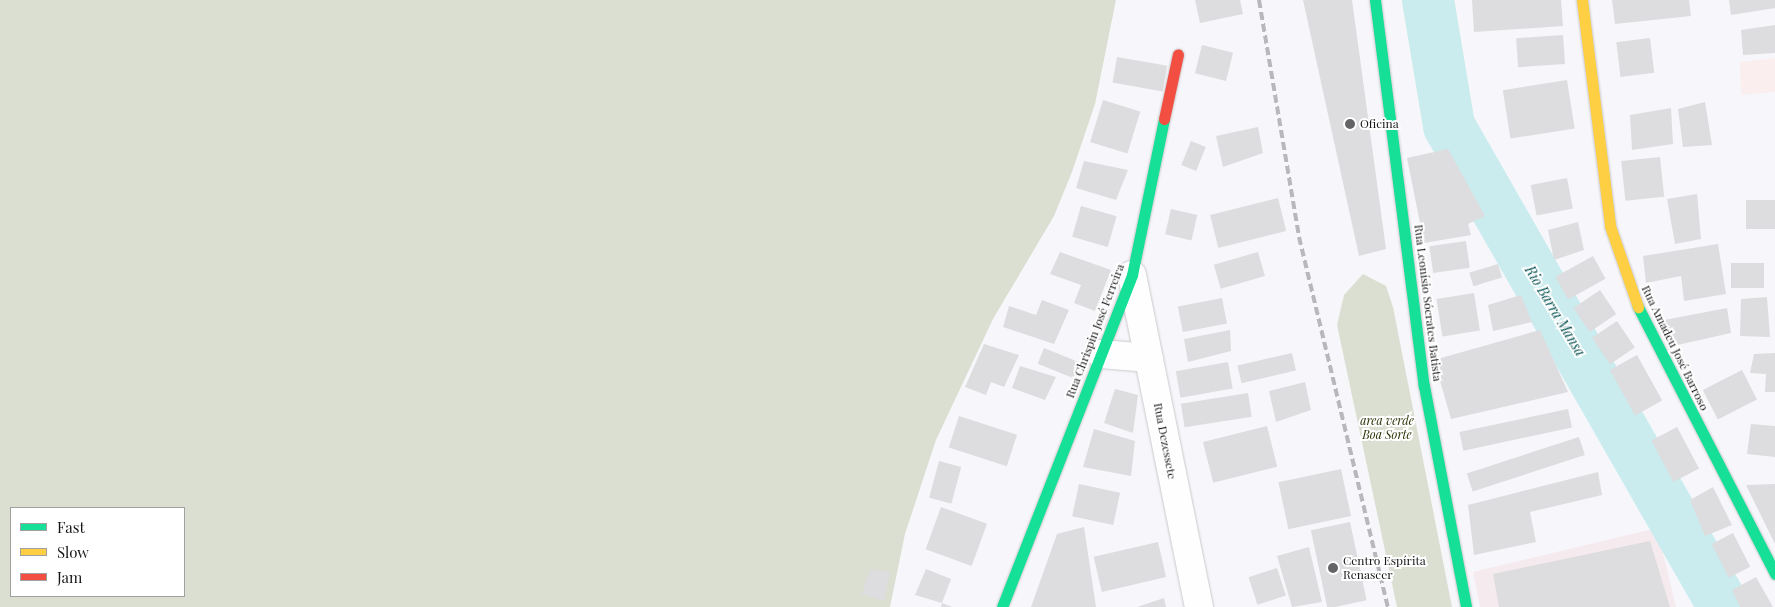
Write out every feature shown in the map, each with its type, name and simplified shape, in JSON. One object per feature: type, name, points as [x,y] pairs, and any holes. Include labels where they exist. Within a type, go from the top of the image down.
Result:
[{"type":"street","name":"Rua Leonísio Sócrates Batista","points":[[1374,0],[1424,386],[1466,607]]},
{"type":"street","name":"Rua Amadeu José Barroso","points":[[1582,0],[1610,226],[1633,298],[1775,574]]},
{"type":"street","name":"Rua Chrispin José Ferreira","points":[[1002,607],[1132,275],[1178,54]]},
{"type":"street","name":"Rua Dezessete","points":[[1132,275],[1199,607]]},
{"type":"street","points":[[1101,354],[1149,358]]},
{"type":"shaded area","points":[[1775,58],[1775,92],[1741,95],[1740,62]]},
{"type":"shaded area","points":[[1657,528],[1676,607],[1480,607],[1473,572]]},
{"type":"green space","points":[[0,0],[1116,0],[1095,104],[1072,172],[1054,216],[993,319],[936,440],[905,534],[890,607],[0,607]]},
{"type":"green space","name":"area verde Boa Sorte","points":[[1363,274],[1386,286],[1393,307],[1452,607],[1397,607],[1337,325],[1344,295]]},
{"type":"building","points":[[1195,0],[1240,0],[1243,14],[1200,23]]},
{"type":"building","name":"Oficina","points":[[1303,0],[1352,0],[1386,249],[1359,256]]},
{"type":"building","points":[[1472,0],[1561,0],[1563,26],[1474,32]]},
{"type":"building","points":[[1612,0],[1689,0],[1691,16],[1615,24]]},
{"type":"building","points":[[1729,0],[1775,0],[1775,8],[1731,15]]},
{"type":"building","points":[[1775,25],[1775,53],[1743,55],[1741,30]]},
{"type":"building","points":[[1563,35],[1565,64],[1518,67],[1516,38]]},
{"type":"building","points":[[1650,38],[1654,73],[1621,77],[1616,42]]},
{"type":"building","points":[[1202,45],[1233,53],[1226,81],[1195,73]]},
{"type":"building","points":[[1117,57],[1167,66],[1163,91],[1112,83]]},
{"type":"building","points":[[1567,80],[1575,128],[1510,139],[1503,90]]},
{"type":"building","points":[[1103,100],[1140,111],[1127,153],[1090,142]]},
{"type":"building","points":[[1705,102],[1712,145],[1683,147],[1678,109]]},
{"type":"building","points":[[1671,108],[1673,144],[1632,150],[1630,115]]},
{"type":"building","points":[[1258,127],[1263,153],[1223,167],[1216,136]]},
{"type":"building","points":[[1191,141],[1206,147],[1196,171],[1181,165]]},
{"type":"building","points":[[1448,149],[1485,216],[1468,224],[1471,235],[1424,243],[1407,158]]},
{"type":"building","points":[[1660,157],[1664,197],[1625,201],[1621,161]]},
{"type":"building","points":[[1084,161],[1128,170],[1116,200],[1076,188]]},
{"type":"building","points":[[1567,178],[1573,208],[1537,215],[1531,185]]},
{"type":"building","points":[[1697,194],[1701,239],[1675,244],[1667,199]]},
{"type":"building","points":[[1278,198],[1286,231],[1218,248],[1210,215]]},
{"type":"building","points":[[1746,200],[1775,200],[1775,229],[1746,229]]},
{"type":"building","points":[[1081,206],[1117,216],[1108,247],[1072,237]]},
{"type":"building","points":[[1171,209],[1197,215],[1191,240],[1165,234]]},
{"type":"building","points":[[1578,222],[1584,250],[1554,260],[1548,230]]},
{"type":"building","points":[[1466,241],[1470,268],[1433,273],[1429,246]]},
{"type":"building","points":[[1718,244],[1726,294],[1684,301],[1681,276],[1646,283],[1643,256]]},
{"type":"building","points":[[1060,252],[1111,270],[1095,311],[1074,303],[1081,285],[1050,274]]},
{"type":"building","points":[[1258,252],[1265,276],[1221,289],[1214,265]]},
{"type":"building","points":[[1593,256],[1606,279],[1568,300],[1555,277]]},
{"type":"building","points":[[1731,263],[1764,263],[1764,288],[1731,288]]},
{"type":"building","points":[[1498,264],[1502,277],[1473,286],[1469,273]]},
{"type":"building","points":[[1600,290],[1616,314],[1590,332],[1573,308]]},
{"type":"building","points":[[1474,293],[1480,331],[1442,336],[1436,299]]},
{"type":"building","points":[[1521,295],[1532,322],[1493,331],[1488,305]]},
{"type":"building","points":[[1767,297],[1770,337],[1740,336],[1741,299]]},
{"type":"building","points":[[1222,298],[1227,324],[1183,332],[1178,307]]},
{"type":"building","points":[[1042,300],[1069,310],[1054,344],[1003,327],[1009,306],[1036,315]]},
{"type":"building","points":[[1727,308],[1731,333],[1673,346],[1659,321]]},
{"type":"building","points":[[1617,321],[1635,348],[1610,364],[1592,338]]},
{"type":"building","points":[[1230,330],[1231,351],[1188,362],[1184,339]]},
{"type":"building","points":[[1540,330],[1568,392],[1451,419],[1434,360]]},
{"type":"building","points":[[984,344],[1019,355],[1004,387],[991,382],[986,395],[965,387]]},
{"type":"building","points":[[1044,348],[1079,362],[1073,378],[1038,364]]},
{"type":"building","points":[[1292,353],[1296,371],[1241,383],[1237,366]]},
{"type":"building","points":[[1775,353],[1775,392],[1765,392],[1766,374],[1750,373],[1754,354]]},
{"type":"building","points":[[1637,355],[1662,400],[1635,416],[1610,370]]},
{"type":"building","points":[[1228,362],[1233,389],[1180,398],[1176,371]]},
{"type":"building","points":[[1020,366],[1056,377],[1045,400],[1012,388]]},
{"type":"building","points":[[1742,370],[1757,399],[1718,419],[1703,390]]},
{"type":"building","points":[[1305,382],[1311,410],[1276,422],[1269,391]]},
{"type":"building","points":[[1115,389],[1138,395],[1133,433],[1104,423]]},
{"type":"building","points":[[1248,393],[1252,417],[1185,427],[1181,404]]},
{"type":"building","points":[[1568,409],[1572,428],[1463,451],[1459,432]]},
{"type":"building","points":[[959,416],[1017,435],[1007,466],[949,447]]},
{"type":"building","points":[[1751,424],[1775,426],[1775,457],[1747,454]]},
{"type":"building","points":[[1267,426],[1277,467],[1213,483],[1203,442]]},
{"type":"building","points":[[1677,427],[1699,468],[1673,482],[1651,441]]},
{"type":"building","points":[[1094,429],[1135,441],[1131,476],[1083,467]]},
{"type":"building","points":[[1579,437],[1585,455],[1473,492],[1467,473]]},
{"type":"building","points":[[939,461],[961,467],[951,504],[929,498]]},
{"type":"building","points":[[1341,469],[1351,516],[1288,529],[1278,482]]},
{"type":"building","points":[[1598,472],[1602,495],[1530,512],[1536,542],[1474,555],[1468,505]]},
{"type":"building","points":[[1079,484],[1120,493],[1113,525],[1072,516]]},
{"type":"building","points":[[1775,484],[1775,544],[1746,485]]},
{"type":"building","points":[[1713,487],[1732,525],[1705,536],[1690,500]]},
{"type":"building","points":[[941,507],[987,524],[972,566],[926,549]]},
{"type":"building","points":[[1350,522],[1367,600],[1327,607],[1311,530]]},
{"type":"building","points":[[1084,527],[1096,607],[1031,607],[1057,534]]},
{"type":"building","points":[[1733,533],[1750,567],[1729,578],[1712,544]]},
{"type":"building","points":[[1650,541],[1670,607],[1499,607],[1493,574]]},
{"type":"building","points":[[1158,542],[1166,577],[1102,592],[1094,557]]},
{"type":"building","points":[[1309,547],[1322,602],[1292,607],[1277,556]]},
{"type":"building","points":[[1277,568],[1286,596],[1257,605],[1248,577]]},
{"type":"building","points":[[870,569],[890,572],[884,601],[862,594]]},
{"type":"building","points":[[926,569],[951,579],[942,603],[915,595]]},
{"type":"building","points":[[1756,577],[1773,607],[1740,607],[1732,590]]},
{"type":"building","points":[[1164,598],[1166,607],[1137,607]]},
{"type":"building","points":[[942,603],[952,607],[941,607]]},
{"type":"waterway","name":"Rio Barra Mansa","points":[[1428,0],[1449,126],[1724,607]]},
{"type":"railway","points":[[1259,0],[1299,237],[1388,607]]},
{"type":"traffic: fast","points":[[1375,0],[1424,386],[1466,607]]},
{"type":"traffic: fast","points":[[1002,607],[1132,275],[1164,119]]},
{"type":"traffic: fast","points":[[1638,307],[1775,574]]},
{"type":"traffic: slow","points":[[1582,0],[1610,226],[1638,307]]},
{"type":"traffic: jam","points":[[1164,119],[1178,54]]},
{"type":"place","name":"Oficina","points":[[1350,124]]},
{"type":"place","name":"Centro Espírita Renascer","points":[[1333,568]]}]
